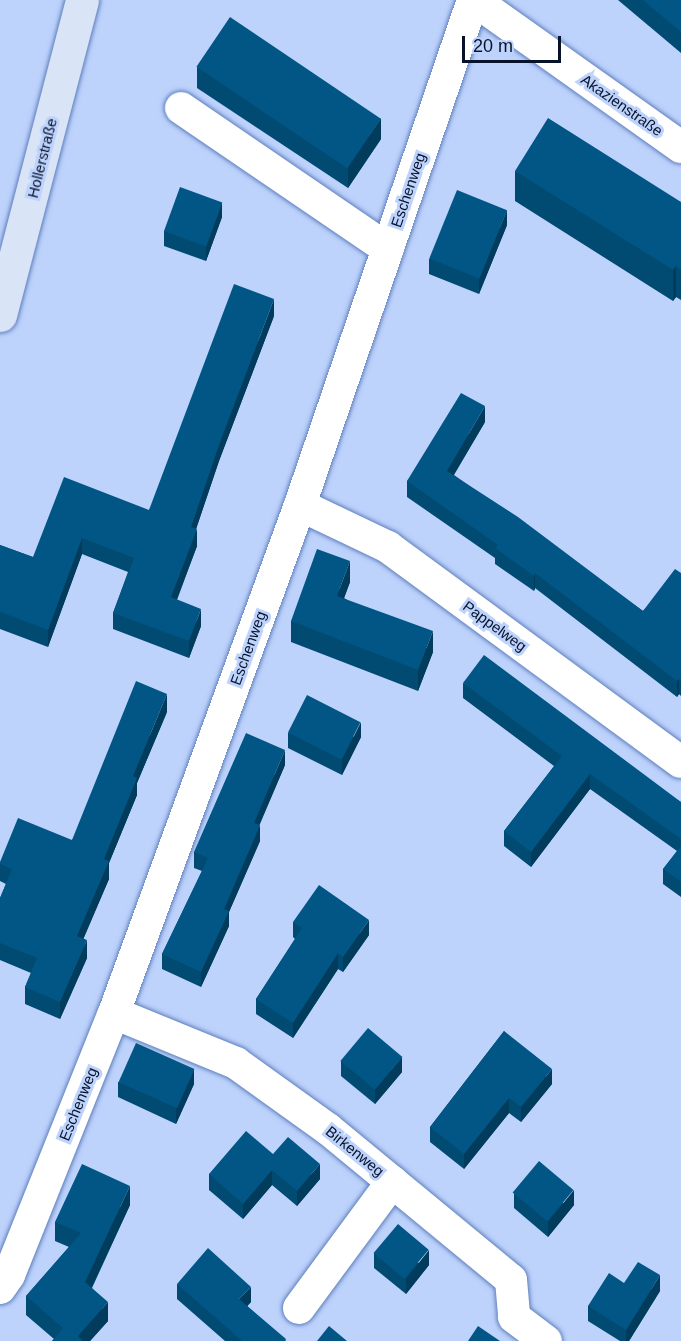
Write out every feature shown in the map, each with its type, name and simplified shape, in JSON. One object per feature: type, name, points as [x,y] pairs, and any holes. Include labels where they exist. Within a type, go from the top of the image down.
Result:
[{"type":"main road","name":"Hollerstraße","points":[[0,315],[82,0]]},
{"type":"street","name":"Akazienstraße","points":[[474,0],[681,147]]},
{"type":"street","name":"Eschenweg","points":[[0,1288],[9,1275],[114,1013],[300,505],[474,0]]},
{"type":"street","points":[[181,108],[388,249]]},
{"type":"street","name":"Pappelweg","points":[[300,505],[387,547],[681,762]]},
{"type":"street","name":"Birkenweg","points":[[114,1013],[236,1063],[328,1129],[511,1280],[514,1317],[546,1341]]},
{"type":"street","points":[[299,1308],[392,1182]]},
{"type":"building","points":[[643,0],[681,0],[681,32]]},
{"type":"building","points":[[230,17],[381,119],[347,169],[196,67]]},
{"type":"building","points":[[548,118],[681,202],[681,270],[676,266],[673,270],[515,171]]},
{"type":"building","points":[[180,187],[222,202],[206,247],[164,231]]},
{"type":"building","points":[[457,190],[507,210],[479,279],[429,259]]},
{"type":"building","points":[[234,284],[274,299],[219,445],[191,527],[197,529],[171,597],[201,609],[189,641],[113,613],[134,558],[82,538],[48,630],[0,612],[0,545],[33,557],[64,477],[149,510]]},
{"type":"building","points":[[461,393],[485,406],[447,471],[518,517],[643,611],[675,569],[681,573],[681,681],[679,679],[677,681],[535,573],[534,576],[495,548],[498,545],[407,481]]},
{"type":"building","points":[[317,549],[350,561],[337,596],[433,631],[418,670],[291,621]]},
{"type":"building","points":[[484,655],[681,802],[681,839],[590,774],[531,852],[504,831],[562,756],[463,683]]},
{"type":"building","points":[[136,681],[167,694],[133,776],[137,778],[104,859],[109,861],[77,936],[87,940],[60,1002],[25,987],[37,958],[0,943],[0,898],[12,869],[0,862],[18,818],[72,840]]},
{"type":"building","points":[[307,695],[360,722],[341,760],[288,732]]},
{"type":"building","points":[[246,733],[285,750],[254,823],[260,825],[224,909],[229,911],[201,972],[162,954],[208,858],[194,852]]},
{"type":"building","points":[[681,846],[681,882],[663,869]]},
{"type":"building","points":[[319,885],[369,920],[343,957],[338,953],[293,1023],[256,999],[302,928],[293,922]]},
{"type":"building","points":[[368,1028],[402,1057],[375,1090],[340,1061]]},
{"type":"building","points":[[504,1031],[552,1069],[521,1107],[509,1098],[464,1154],[430,1127]]},
{"type":"building","points":[[136,1043],[194,1069],[177,1108],[119,1082]]},
{"type":"building","points":[[246,1131],[273,1154],[288,1137],[320,1164],[297,1191],[272,1170],[243,1204],[209,1174]]},
{"type":"building","points":[[539,1161],[573,1190],[547,1221],[513,1192]]},
{"type":"building","points":[[82,1164],[130,1186],[85,1282],[108,1302],[78,1336],[83,1341],[52,1341],[63,1328],[26,1296],[81,1233],[55,1222]]},
{"type":"building","points":[[398,1224],[429,1250],[404,1279],[374,1253]]},
{"type":"building","points":[[208,1248],[251,1287],[239,1299],[286,1339],[285,1341],[242,1341],[177,1284]]},
{"type":"building","points":[[638,1262],[660,1275],[626,1330],[588,1306],[609,1273],[624,1283]]},
{"type":"building","points":[[329,1326],[347,1341],[317,1341]]},
{"type":"building","points":[[478,1326],[500,1341],[468,1341]]}]
